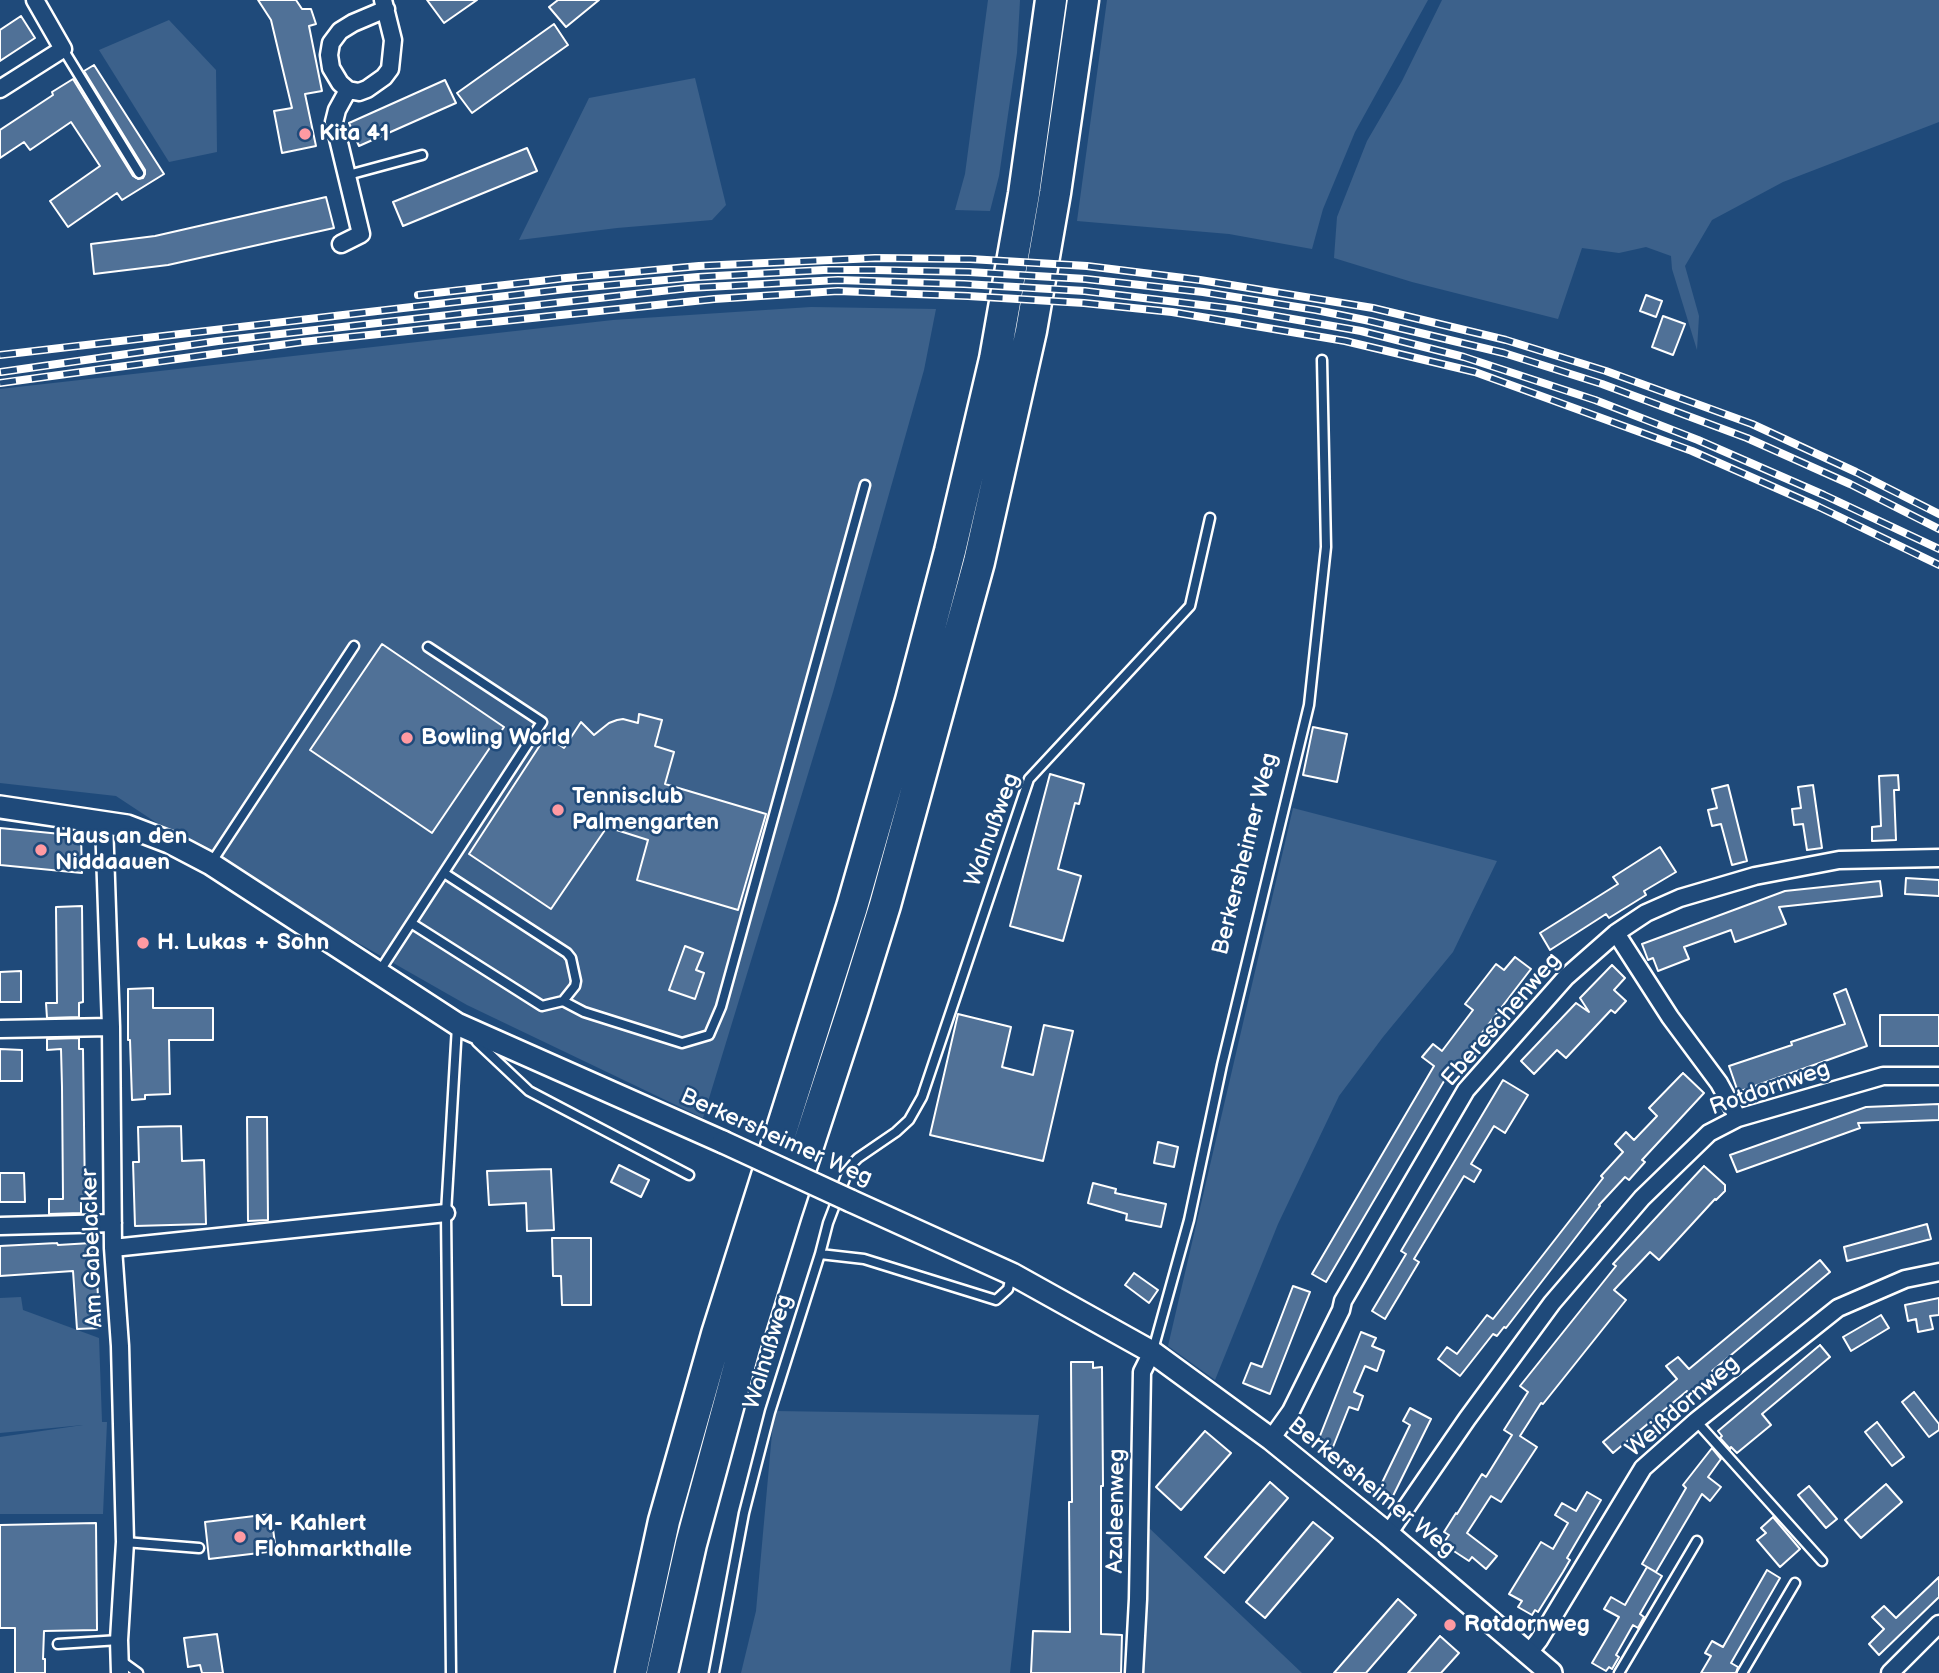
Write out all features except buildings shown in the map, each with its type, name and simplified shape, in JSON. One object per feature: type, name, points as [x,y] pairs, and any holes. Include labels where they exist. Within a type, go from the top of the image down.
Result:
[{"type":"highway","points":[[631,1673],[664,1521],[713,1348],[852,907],[950,551],[995,359],[1024,194],[1051,0]]},
{"type":"highway","points":[[662,1673],[691,1544],[744,1348],[881,918],[979,562],[1031,331],[1055,193],[1083,0]]},
{"type":"street","points":[[0,89],[63,49],[35,0]]},
{"type":"street","points":[[385,5],[393,40],[390,68],[384,78],[367,89],[359,92],[348,90],[331,68],[331,43],[340,31],[385,5]]},
{"type":"street","points":[[341,244],[361,234],[334,122],[348,90]]},
{"type":"street","name":"Berkersheimer Weg","points":[[0,807],[127,826],[169,842],[211,864],[457,1024],[1012,1274],[1152,1352],[1271,1439],[1388,1534],[1551,1673]]},
{"type":"street","name":"Am Gabelacker","points":[[104,822],[111,1027],[113,1248],[120,1346],[125,1542],[120,1666]]},
{"type":"street","name":"Ebereschenweg","points":[[1271,1439],[1291,1411],[1343,1301],[1466,1090],[1566,978],[1616,933],[1646,913],[1680,898],[1755,876],[1839,860],[1939,858]]},
{"type":"street","points":[[1616,933],[1670,1017],[1719,1083],[1738,1118]]},
{"type":"street","points":[[0,1029],[111,1027]]},
{"type":"street","name":"Rotdornweg","points":[[1388,1534],[1467,1419],[1552,1303],[1642,1198],[1709,1133],[1738,1118],[1884,1076],[1939,1076]]},
{"type":"street","points":[[113,1248],[446,1213]]},
{"type":"street","points":[[0,1226],[113,1223]]},
{"type":"street","name":"Weißdornweg","points":[[1528,1654],[1643,1468],[1696,1421],[1838,1308],[1905,1279],[1939,1272]]},
{"type":"street","name":"Azaleenweg","points":[[1134,1673],[1142,1372],[1152,1352]]},
{"type":"street","points":[[1890,1673],[1939,1624]]},
{"type":"lane","points":[[63,49],[138,173]]},
{"type":"lane","points":[[348,175],[422,155]]},
{"type":"lane","name":"Berkersheimer Weg","points":[[1152,1352],[1189,1220],[1222,1065],[1309,705],[1326,547],[1322,360]]},
{"type":"lane","points":[[563,1001],[584,1012],[682,1043],[709,1035],[721,1007],[865,485]]},
{"type":"lane","name":"Walnußweg","points":[[714,1673],[747,1500],[770,1412],[828,1223],[846,1176],[858,1158],[909,1120],[922,1097],[1029,779],[1191,606],[1210,518]]},
{"type":"lane","points":[[211,864],[354,646]]},
{"type":"lane","points":[[379,973],[542,722],[428,646]]},
{"type":"lane","points":[[411,923],[542,1006],[563,1001],[575,986],[571,958],[567,953],[444,873]]},
{"type":"lane","points":[[457,1024],[529,1091],[689,1175]]},
{"type":"lane","points":[[451,1673],[446,1213],[457,1024]]},
{"type":"lane","points":[[820,1254],[864,1259],[996,1300],[1008,1289],[1012,1274]]},
{"type":"lane","points":[[1696,1421],[1822,1561]]},
{"type":"lane","points":[[1619,1673],[1697,1541]]},
{"type":"lane","points":[[125,1542],[199,1548]]},
{"type":"lane","points":[[1742,1673],[1796,1583]]},
{"type":"lane","points":[[58,1644],[119,1640]]},
{"type":"lane","points":[[120,1666],[138,1673]]},
{"type":"shaded area","points":[[988,0],[1020,0],[1017,53],[999,176],[990,211],[955,210],[965,174]]},
{"type":"shaded area","points":[[1107,0],[1428,0],[1355,132],[1323,209],[1312,249],[1229,234],[1077,221]]},
{"type":"shaded area","points":[[1442,0],[1939,0],[1939,122],[1783,182],[1712,220],[1685,266],[1699,316],[1697,350],[1672,269],[1671,256],[1646,247],[1619,253],[1582,248],[1558,319],[1412,282],[1334,258],[1337,217],[1367,141],[1402,81]]},
{"type":"shaded area","points":[[169,20],[216,70],[217,152],[169,162],[99,50]]},
{"type":"shaded area","points":[[695,78],[726,205],[712,220],[519,240],[589,98]]},
{"type":"shaded area","points":[[811,307],[936,309],[924,370],[833,692],[703,1118],[467,1005],[216,862],[116,796],[0,783],[0,389],[613,320]]},
{"type":"shaded area","points":[[1293,808],[1497,861],[1453,952],[1383,1037],[1339,1096],[1278,1224],[1215,1380],[1168,1346]]},
{"type":"shaded area","points":[[21,1297],[23,1310],[99,1338],[102,1422],[107,1422],[103,1514],[0,1514],[0,1437],[83,1425],[0,1433],[0,1298]]},
{"type":"shaded area","points":[[774,1411],[1039,1415],[1010,1673],[741,1673],[756,1611]]},
{"type":"shaded area","points":[[1148,1527],[1302,1673],[1144,1673]]},
{"type":"railway","points":[[418,295],[699,266],[875,258],[970,259],[1087,266],[1200,280],[1373,308],[1506,340],[1606,371],[1752,424],[1939,514]]},
{"type":"railway","points":[[0,355],[566,289],[698,277],[876,270],[1086,279],[1203,292],[1316,310],[1504,353],[1602,384],[1747,438],[1850,484],[1939,529]]},
{"type":"railway","points":[[1,372],[218,341],[688,288],[838,280],[1085,291],[1235,309],[1361,331],[1464,357],[1595,400],[1698,440],[1939,549]]},
{"type":"railway","points":[[0,383],[302,342],[714,299],[838,291],[1084,303],[1172,312],[1345,341],[1475,372],[1692,451],[1819,507],[1939,565]]},
{"type":"place","name":"Kita 41","points":[[305,134]]},
{"type":"place","name":"Bowling World","points":[[407,738]]},
{"type":"place","name":"Tennisclub Palmengarten","points":[[558,810]]},
{"type":"place","name":"Haus an den Niddaauen","points":[[41,850]]},
{"type":"place","name":"H. Lukas + Sohn","points":[[143,943]]},
{"type":"place","name":"M- Kahlert Flohmarkthalle","points":[[240,1537]]},
{"type":"place","name":"Rotdornweg","points":[[1450,1625]]}]
